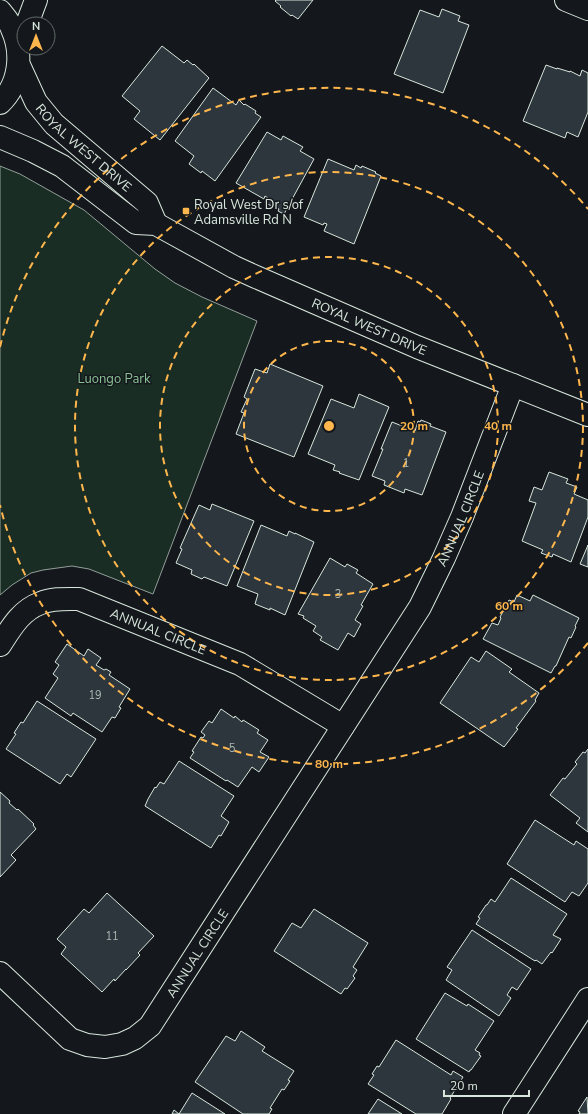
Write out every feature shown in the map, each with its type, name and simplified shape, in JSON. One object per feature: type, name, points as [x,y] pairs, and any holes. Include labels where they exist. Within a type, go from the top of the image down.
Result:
[{"type":"street","points":[[30,16],[36,0]]},
{"type":"street","points":[[566,0],[588,9]]},
{"type":"street","points":[[0,11],[12,27],[16,40]]},
{"type":"street","points":[[0,103],[5,99],[14,83],[19,56]]},
{"type":"street","name":"ROYAL WEST DRIVE","points":[[22,56],[36,102],[54,124],[147,203],[156,224]]},
{"type":"street","name":"ROYAL WEST DRIVE","points":[[0,137],[33,151],[62,166],[136,223],[156,224],[234,267],[417,347],[588,416]]},
{"type":"street","name":"ANNUAL CIRCLE","points":[[0,973],[70,1039],[87,1045],[105,1046],[122,1044],[135,1038],[150,1026],[420,607],[462,517],[513,385]]},
{"type":"street","name":"ANNUAL CIRCLE","points":[[0,646],[14,623],[26,610],[41,602],[79,599],[240,664],[343,726]]},
{"type":"street","points":[[514,1114],[588,999]]},
{"type":"green space","name":"Luongo Park","points":[[0,166],[20,174],[84,210],[155,269],[175,283],[202,297],[257,321],[153,594],[89,569],[72,566],[31,573],[12,585],[0,595]]},
{"type":"building","points":[[313,0],[298,19],[292,15],[291,16],[280,7],[281,6],[275,1]]},
{"type":"building","points":[[442,9],[460,16],[458,21],[469,25],[443,93],[394,74],[420,10],[439,17]]},
{"type":"building","points":[[162,46],[184,63],[187,60],[193,65],[194,64],[209,78],[160,140],[134,119],[140,111],[122,96]]},
{"type":"building","points":[[546,65],[557,69],[570,71],[580,76],[582,70],[588,73],[588,112],[578,137],[567,132],[565,138],[523,121]]},
{"type":"building","points":[[213,88],[236,105],[239,100],[244,105],[245,104],[256,111],[255,113],[261,117],[215,181],[202,171],[201,173],[189,164],[194,156],[175,141]]},
{"type":"building","points":[[267,132],[281,140],[283,136],[303,147],[300,151],[314,159],[284,214],[278,211],[279,209],[265,203],[268,198],[265,196],[264,199],[236,183]]},
{"type":"building","points":[[328,159],[354,170],[356,165],[361,168],[362,166],[376,172],[375,173],[381,176],[354,244],[324,231],[327,224],[324,223],[323,225],[304,217]]},
{"type":"building","points":[[270,364],[323,386],[294,457],[236,434],[244,413],[241,412],[247,399],[244,397],[255,369],[267,373]]},
{"type":"building","points":[[359,394],[389,407],[359,480],[333,470],[335,465],[308,454],[331,399],[354,408]]},
{"type":"building","points":[[421,420],[431,424],[430,426],[446,432],[422,495],[405,489],[404,493],[384,485],[385,481],[372,476],[392,422],[415,431],[418,421],[420,422]]},
{"type":"building","points":[[549,472],[568,479],[566,483],[577,487],[574,494],[588,500],[588,517],[571,562],[553,554],[552,557],[541,553],[543,550],[522,541],[536,503],[529,501],[534,487],[542,490]]},
{"type":"building","points":[[212,504],[254,521],[227,586],[204,577],[202,579],[191,574],[192,570],[176,563],[182,549],[180,548],[199,505],[210,510]]},
{"type":"building","points":[[261,525],[287,536],[289,531],[314,542],[285,615],[270,608],[270,610],[255,604],[258,594],[237,586]]},
{"type":"building","points":[[588,545],[588,567],[580,564]]},
{"type":"building","points":[[330,558],[345,567],[347,564],[358,570],[356,573],[373,584],[361,605],[363,606],[355,620],[361,624],[354,637],[348,633],[338,650],[320,640],[322,637],[313,631],[316,626],[303,618],[304,616],[298,614]]},
{"type":"building","points":[[517,595],[530,601],[533,595],[579,618],[571,638],[569,637],[556,666],[551,673],[483,639],[492,623],[498,625],[501,618],[500,617],[509,600],[514,602]]},
{"type":"building","points":[[67,644],[84,656],[88,649],[101,658],[96,665],[111,672],[109,675],[130,689],[119,707],[121,708],[115,718],[112,717],[102,732],[73,713],[71,716],[45,698],[58,678],[53,674],[59,665],[55,662]]},
{"type":"building","points":[[486,651],[512,669],[509,672],[539,693],[535,700],[536,701],[516,728],[518,729],[504,747],[440,703],[471,657],[479,662]]},
{"type":"building","points":[[37,701],[96,739],[71,777],[67,774],[60,784],[6,749],[16,734],[14,733],[21,722],[23,723]]},
{"type":"building","points":[[221,709],[234,718],[235,716],[242,722],[243,720],[259,730],[257,733],[268,740],[260,752],[269,757],[259,772],[252,767],[238,787],[190,758],[194,752],[192,751],[201,737],[203,738],[205,735],[201,732],[209,721],[212,723]]},
{"type":"building","points":[[588,749],[588,832],[576,823],[580,818],[550,795],[563,778],[565,779],[577,764],[575,762],[583,752],[585,753]]},
{"type":"building","points":[[179,761],[234,796],[221,816],[229,822],[221,836],[219,835],[211,848],[145,806],[155,787],[156,788],[160,782],[164,784]]},
{"type":"building","points":[[0,792],[10,801],[9,803],[34,824],[33,825],[36,829],[11,855],[16,860],[0,877]]},
{"type":"building","points":[[535,820],[574,845],[576,841],[588,849],[588,883],[579,896],[572,892],[565,902],[507,864]]},
{"type":"building","points":[[511,878],[567,914],[553,935],[561,939],[552,953],[551,952],[542,964],[476,924],[480,918],[478,917],[486,905],[491,899],[495,902]]},
{"type":"building","points":[[107,893],[154,936],[138,953],[140,955],[102,992],[61,954],[66,947],[57,939],[84,909],[89,913]]},
{"type":"building","points":[[314,909],[368,943],[353,967],[357,970],[353,976],[355,978],[347,989],[345,988],[341,994],[274,951],[292,923],[301,928]]},
{"type":"building","points":[[472,930],[531,969],[517,990],[512,987],[507,995],[511,998],[499,1016],[446,980],[452,970],[447,967]]},
{"type":"building","points":[[445,993],[467,1006],[468,1004],[494,1021],[475,1050],[480,1053],[479,1055],[481,1056],[469,1072],[416,1039]]},
{"type":"building","points":[[241,1031],[265,1047],[262,1051],[294,1071],[288,1080],[290,1081],[284,1090],[282,1089],[270,1108],[272,1109],[269,1114],[243,1114],[195,1082],[226,1036],[235,1041]]},
{"type":"building","points":[[396,1040],[451,1075],[453,1071],[463,1077],[442,1114],[416,1114],[368,1084],[374,1075],[372,1074],[377,1066],[379,1067]]},
{"type":"building","points":[[192,1093],[225,1114],[179,1114]]},
{"type":"building","points":[[587,1097],[588,1114],[579,1114],[580,1112],[578,1111]]},
{"type":"building","points":[[378,1099],[402,1114],[368,1114]]},
{"type":"building","points":[[174,1110],[179,1114],[172,1114]]},
{"type":"place","name":"Royal West Dr s/of Adamsville Rd N","points":[[186,211]]}]
